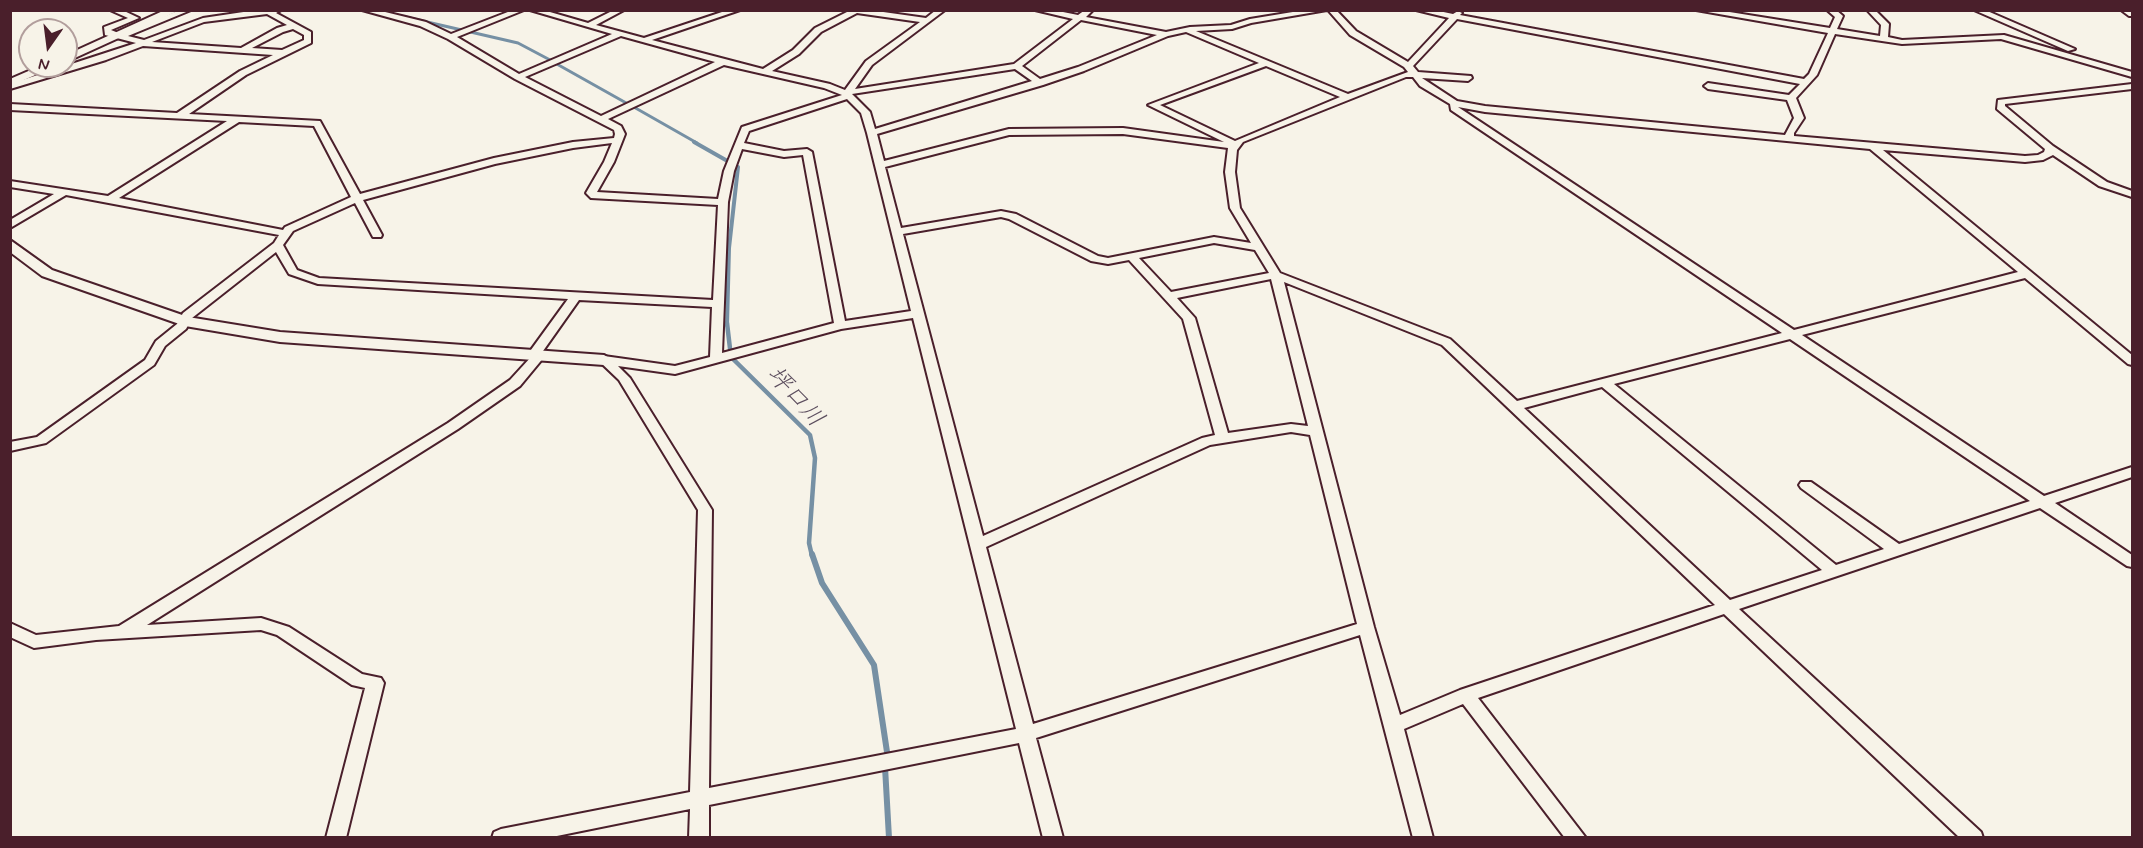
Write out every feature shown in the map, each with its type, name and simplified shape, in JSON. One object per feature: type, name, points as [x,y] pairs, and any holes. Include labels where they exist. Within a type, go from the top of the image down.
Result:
[{"type":"street","points":[[113,10],[135,18],[106,29],[108,33],[144,43],[287,53]]},
{"type":"street","points":[[78,54],[175,10]]},
{"type":"street","points":[[117,36],[188,10]]},
{"type":"street","points":[[10,85],[144,43],[203,20],[278,10]]},
{"type":"street","points":[[365,10],[423,24],[451,37],[518,77],[618,128],[617,140],[609,162],[591,193],[595,196],[723,202]]},
{"type":"street","points":[[451,37],[521,10]]},
{"type":"street","points":[[533,10],[723,62],[809,81],[847,94],[865,112],[979,544],[987,585],[1053,837]]},
{"type":"street","points":[[590,25],[621,10]]},
{"type":"street","points":[[645,40],[737,10]]},
{"type":"street","points":[[847,94],[869,63],[942,10]]},
{"type":"street","points":[[1038,10],[1166,34]]},
{"type":"street","points":[[719,356],[718,304],[723,202],[732,163],[748,127],[847,94],[1017,66],[1090,10]]},
{"type":"street","points":[[872,133],[1081,69],[1166,34],[1185,29],[1232,27],[1250,21],[1324,10]]},
{"type":"street","points":[[1331,10],[1353,33],[1411,70],[1435,93],[1454,102],[1485,109],[2025,159],[2049,154],[2050,148]]},
{"type":"street","points":[[1419,10],[1457,14],[1805,82]]},
{"type":"street","points":[[1699,10],[1831,33],[1917,43],[2001,37],[2133,75]]},
{"type":"street","points":[[1791,98],[1813,75],[1839,16],[1830,10]]},
{"type":"street","points":[[1870,10],[1885,24],[1884,40]]},
{"type":"street","points":[[1977,10],[2106,63],[2113,69]]},
{"type":"street","points":[[2124,10],[2133,14]]},
{"type":"street","points":[[179,116],[243,73],[302,46],[309,38],[308,34],[268,11]]},
{"type":"street","points":[[765,71],[796,52],[818,30],[856,11],[928,21]]},
{"type":"street","points":[[880,165],[1010,132],[1123,131],[1234,145],[1406,75],[1411,70],[1412,64],[1457,14]]},
{"type":"street","points":[[243,50],[280,30],[294,26]]},
{"type":"street","points":[[1185,29],[1348,97]]},
{"type":"street","points":[[518,77],[622,33]]},
{"type":"street","points":[[602,119],[723,62]]},
{"type":"street","points":[[1234,145],[1152,105],[1267,63]]},
{"type":"street","points":[[1017,66],[1040,82]]},
{"type":"street","points":[[1411,70],[1468,78]]},
{"type":"street","points":[[10,85],[25,78]]},
{"type":"street","points":[[1708,86],[1791,98]]},
{"type":"street","points":[[2131,193],[2103,184],[2050,148],[2000,107],[2001,102],[2133,86]]},
{"type":"street","points":[[1790,137],[1789,134],[1800,118],[1791,98]]},
{"type":"street","points":[[1454,102],[1454,108],[2133,562]]},
{"type":"street","points":[[10,107],[317,123],[377,235]]},
{"type":"street","points":[[110,199],[237,119]]},
{"type":"street","points":[[10,184],[110,199],[284,233],[357,198],[494,161],[573,145],[617,140]]},
{"type":"street","points":[[739,145],[784,154],[807,153],[840,325]]},
{"type":"street","points":[[1234,145],[1230,172],[1231,190],[1240,219],[1276,275],[1366,627],[1423,837]]},
{"type":"street","points":[[1873,146],[2133,361]]},
{"type":"street","points":[[10,225],[64,192]]},
{"type":"street","points":[[897,232],[1001,214],[1012,216],[1095,259],[1108,261],[1214,240],[1258,247]]},
{"type":"street","points":[[10,447],[41,440],[150,362],[160,344],[188,316],[278,245],[284,233]]},
{"type":"street","points":[[10,244],[47,273],[185,321],[280,337],[537,354],[675,370],[719,356],[840,325],[918,314]]},
{"type":"street","points":[[278,245],[293,272],[318,281],[718,304]]},
{"type":"street","points":[[1131,256],[1189,318],[1223,438]]},
{"type":"street","points":[[1514,406],[2026,274]]},
{"type":"street","points":[[1170,296],[1276,275],[1446,342],[1726,607],[1974,837]]},
{"type":"street","points":[[122,633],[148,614],[453,426],[515,383],[576,296]]},
{"type":"street","points":[[604,360],[624,378],[705,510],[699,837]]},
{"type":"street","points":[[1605,383],[1835,572]]},
{"type":"street","points":[[979,544],[1207,441],[1291,428],[1315,431]]},
{"type":"street","points":[[1394,725],[1466,695],[2133,472]]},
{"type":"street","points":[[1806,485],[1898,551]]},
{"type":"street","points":[[10,629],[34,642],[122,633],[261,624],[283,631],[358,680],[375,683],[336,837]]},
{"type":"street","points":[[501,837],[699,796],[1026,734],[1366,627]]},
{"type":"street","points":[[1466,695],[1577,837]]},
{"type":"waterway","name":"坪口川","points":[[397,15],[518,43],[552,61]]},
{"type":"waterway","name":"坪口川","points":[[555,63],[628,104]]},
{"type":"waterway","name":"坪口川","points":[[632,106],[697,143]]},
{"type":"waterway","name":"坪口川","points":[[694,142],[738,167],[729,248],[727,323]]},
{"type":"waterway","name":"坪口川","points":[[727,323],[731,357],[810,435],[815,458],[809,543],[812,556]]},
{"type":"waterway","name":"坪口川","points":[[812,554],[822,583],[874,665],[887,752],[885,767],[889,838]]}]
